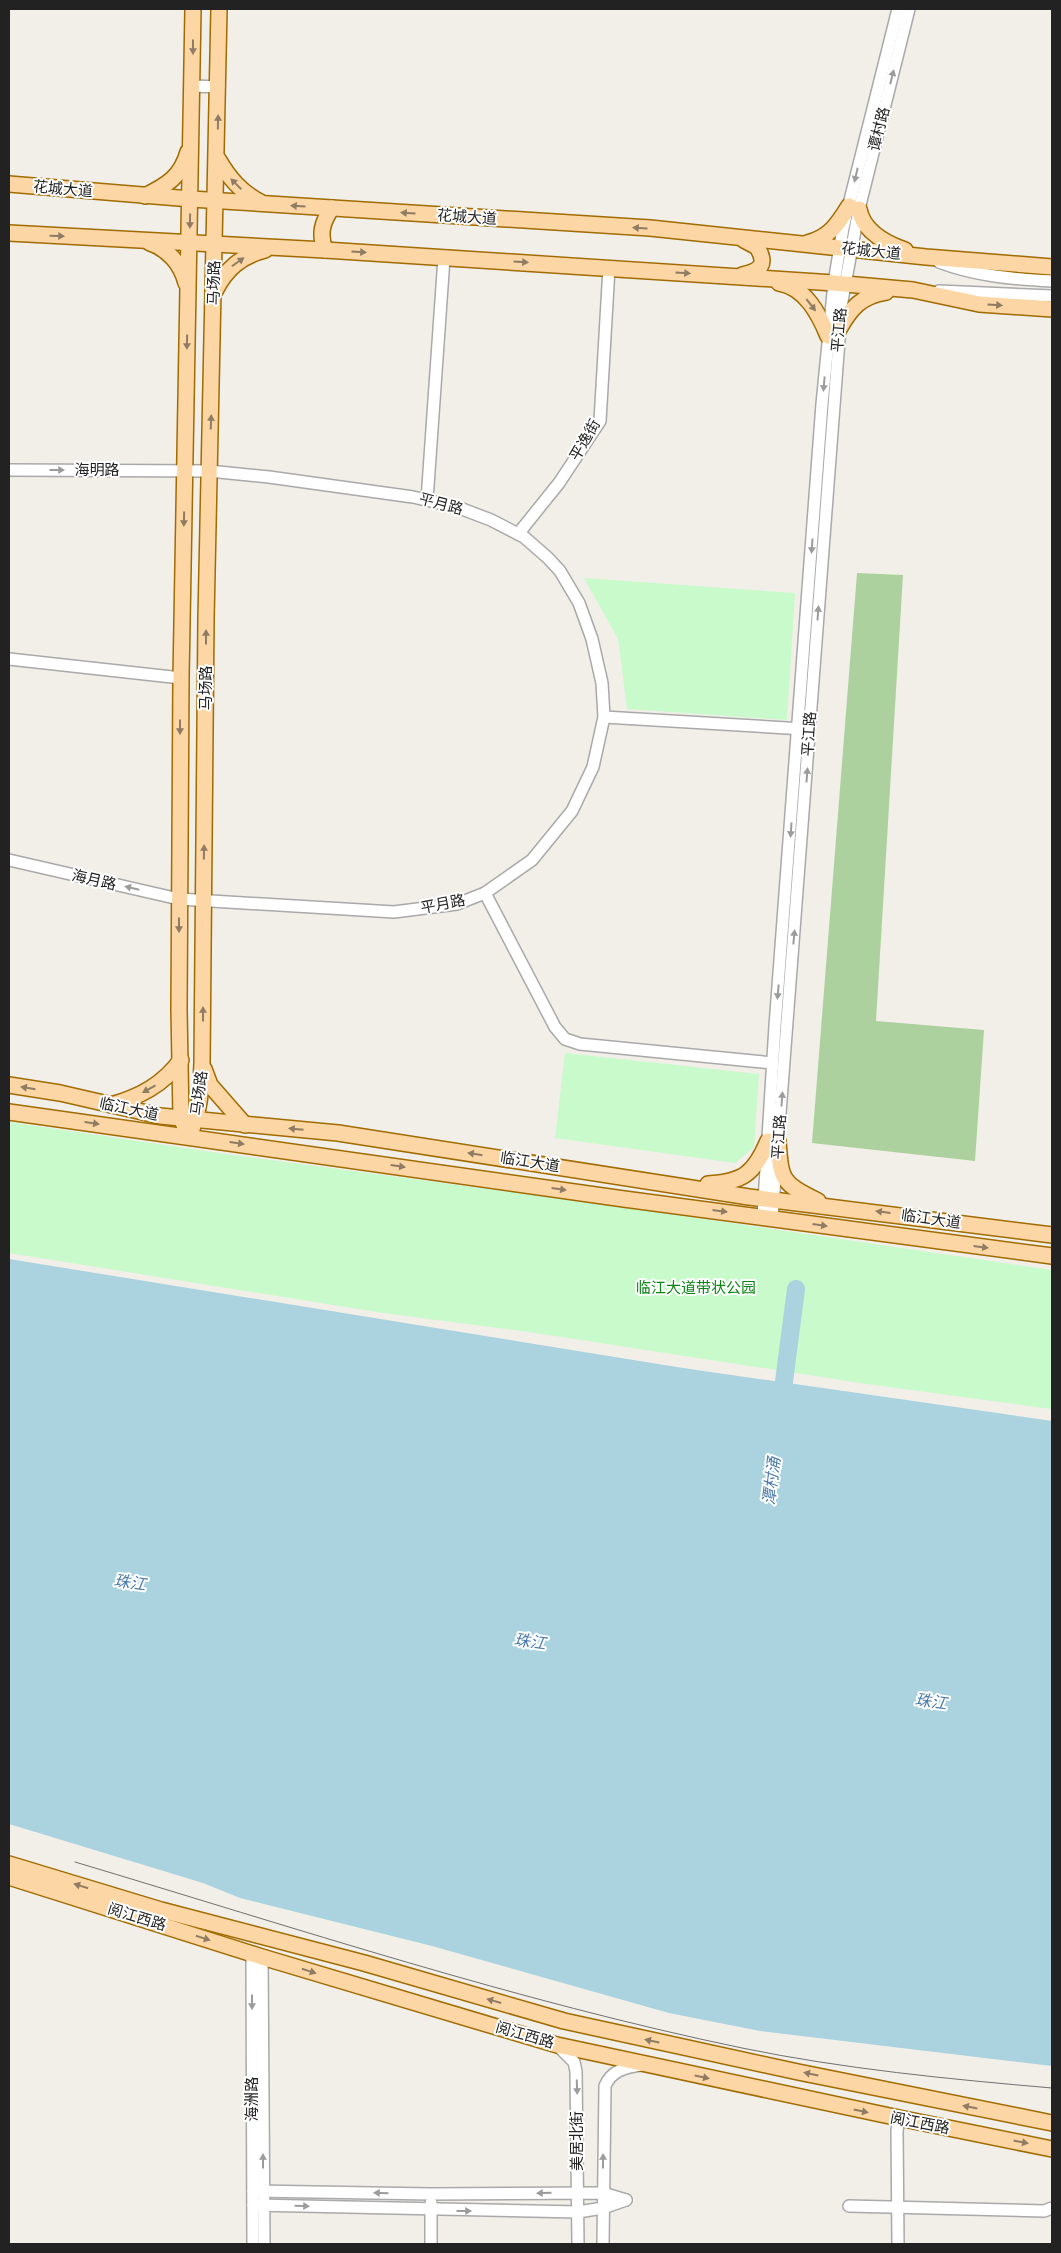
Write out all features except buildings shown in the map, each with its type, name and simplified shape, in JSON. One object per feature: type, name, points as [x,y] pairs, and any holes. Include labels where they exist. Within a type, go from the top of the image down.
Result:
[{"type":"main road","name":"马场路","points":[[189,1136],[181,1118],[179,900],[180,678],[191,199],[193,9]]},
{"type":"main road","name":"马场路","points":[[189,1136],[197,1119],[200,1103],[202,1063],[209,471],[219,9]]},
{"type":"main road","points":[[145,196],[163,187],[184,166],[192,134]]},
{"type":"main road","points":[[217,157],[236,185],[249,196],[264,204]]},
{"type":"main road","name":"花城大道","points":[[9,184],[216,201],[650,228],[926,257],[1052,267]]},
{"type":"main road","points":[[800,244],[826,236],[854,207],[861,219],[876,236],[900,248],[926,257]]},
{"type":"main road","points":[[326,250],[321,236],[322,227],[332,208]]},
{"type":"main road","points":[[9,233],[326,250],[839,283],[913,290],[979,304],[1052,309]]},
{"type":"main road","points":[[139,239],[160,247],[172,257],[183,274],[188,294]]},
{"type":"main road","points":[[736,276],[761,267],[761,254],[757,247],[741,239]]},
{"type":"main road","points":[[214,295],[230,268],[239,260],[275,247]]},
{"type":"main road","points":[[736,276],[785,284],[796,290],[814,307],[833,333],[861,300],[875,294],[913,290]]},
{"type":"main road","points":[[109,1106],[132,1099],[161,1083],[172,1073],[180,1060],[190,1071],[196,1069],[202,1063],[210,1085],[245,1124]]},
{"type":"main road","name":"临江大道","points":[[9,1085],[60,1093],[109,1106],[160,1116],[338,1133],[769,1199],[1052,1235]]},
{"type":"main road","points":[[56,1118],[67,1116],[70,1110],[67,1097],[60,1093]]},
{"type":"main road","name":"临江大道","points":[[9,1112],[624,1199],[1052,1256]]},
{"type":"main road","points":[[338,1133],[328,1143],[330,1151],[339,1158]]},
{"type":"main road","points":[[676,1185],[734,1181],[746,1175],[755,1166],[773,1141]]},
{"type":"main road","points":[[773,1141],[780,1170],[785,1181],[828,1206]]},
{"type":"main road","points":[[624,1199],[634,1193],[635,1187],[627,1177]]},
{"type":"main road","name":"阅江西路","points":[[9,1864],[161,1910],[364,1963],[564,2020],[816,2076],[1052,2123]]},
{"type":"main road","name":"阅江西路","points":[[9,1877],[257,1955],[557,2045],[643,2065],[1052,2149]]},
{"type":"street","name":"谭村路","points":[[845,249],[898,9]]},
{"type":"street","name":"谭村路","points":[[854,207],[909,9]]},
{"type":"street","points":[[193,86],[218,87]]},
{"type":"street","name":"平江路","points":[[767,1218],[833,333],[845,249]]},
{"type":"street","name":"花城大道","points":[[926,257],[964,271],[1008,278],[1052,280]]},
{"type":"street","points":[[427,500],[444,258]]},
{"type":"street","name":"平逸街","points":[[518,534],[559,483],[600,421],[609,268]]},
{"type":"street","points":[[913,290],[1052,296]]},
{"type":"street","name":"海明路","points":[[9,470],[209,471]]},
{"type":"street","name":"平月路","points":[[179,900],[394,912],[458,904],[485,892],[532,860],[572,812],[593,767],[604,717],[600,674],[592,639],[579,603],[560,571],[518,534],[491,520],[427,500],[269,476],[209,471]]},
{"type":"street","points":[[9,659],[180,678]]},
{"type":"street","points":[[604,717],[804,729]]},
{"type":"street","name":"平江路","points":[[773,1141],[773,1063],[804,729]]},
{"type":"street","name":"海月路","points":[[9,860],[179,900]]},
{"type":"street","points":[[485,892],[555,1027],[565,1039],[580,1044],[773,1063]]},
{"type":"street","name":"海洲路","points":[[253,2244],[258,2205],[257,1955]]},
{"type":"street","name":"美居北街","points":[[557,2045],[574,2062],[576,2071],[578,2244]]},
{"type":"street","name":"美居北街","points":[[603,2244],[605,2086],[608,2078],[616,2072],[629,2066],[643,2065]]},
{"type":"street","points":[[898,2244],[896,2132],[899,2118]]},
{"type":"street","points":[[258,2191],[431,2194],[603,2193],[626,2200],[603,2208],[578,2212],[258,2205]]},
{"type":"street","points":[[431,2194],[431,2244]]},
{"type":"street","name":"海洲路","points":[[258,2205],[264,2244]]},
{"type":"street","points":[[849,2206],[1044,2211],[1052,2208]]},
{"type":"green space","points":[[857,573],[903,575],[876,1021],[984,1030],[975,1161],[812,1143]]},
{"type":"green space","points":[[584,578],[795,593],[787,720],[627,709],[618,639]]},
{"type":"green space","points":[[565,1053],[759,1074],[754,1147],[735,1163],[555,1138]]},
{"type":"green space","name":"临江大道带状公园","points":[[9,1122],[233,1155],[601,1204],[1052,1270],[1052,1409],[867,1384],[529,1332],[383,1313],[9,1253]]},
{"type":"water","name":"珠江","points":[[9,1259],[683,1368],[1052,1421],[1052,2066],[760,2031],[669,2013],[432,1946],[240,1898],[203,1883],[9,1824]]},
{"type":"waterway","name":"潭村涌","points":[[781,1405],[796,1289]]},
{"type":"tram line","points":[[75,1862],[490,1986],[658,2029],[742,2048],[857,2068],[1052,2088]]}]
